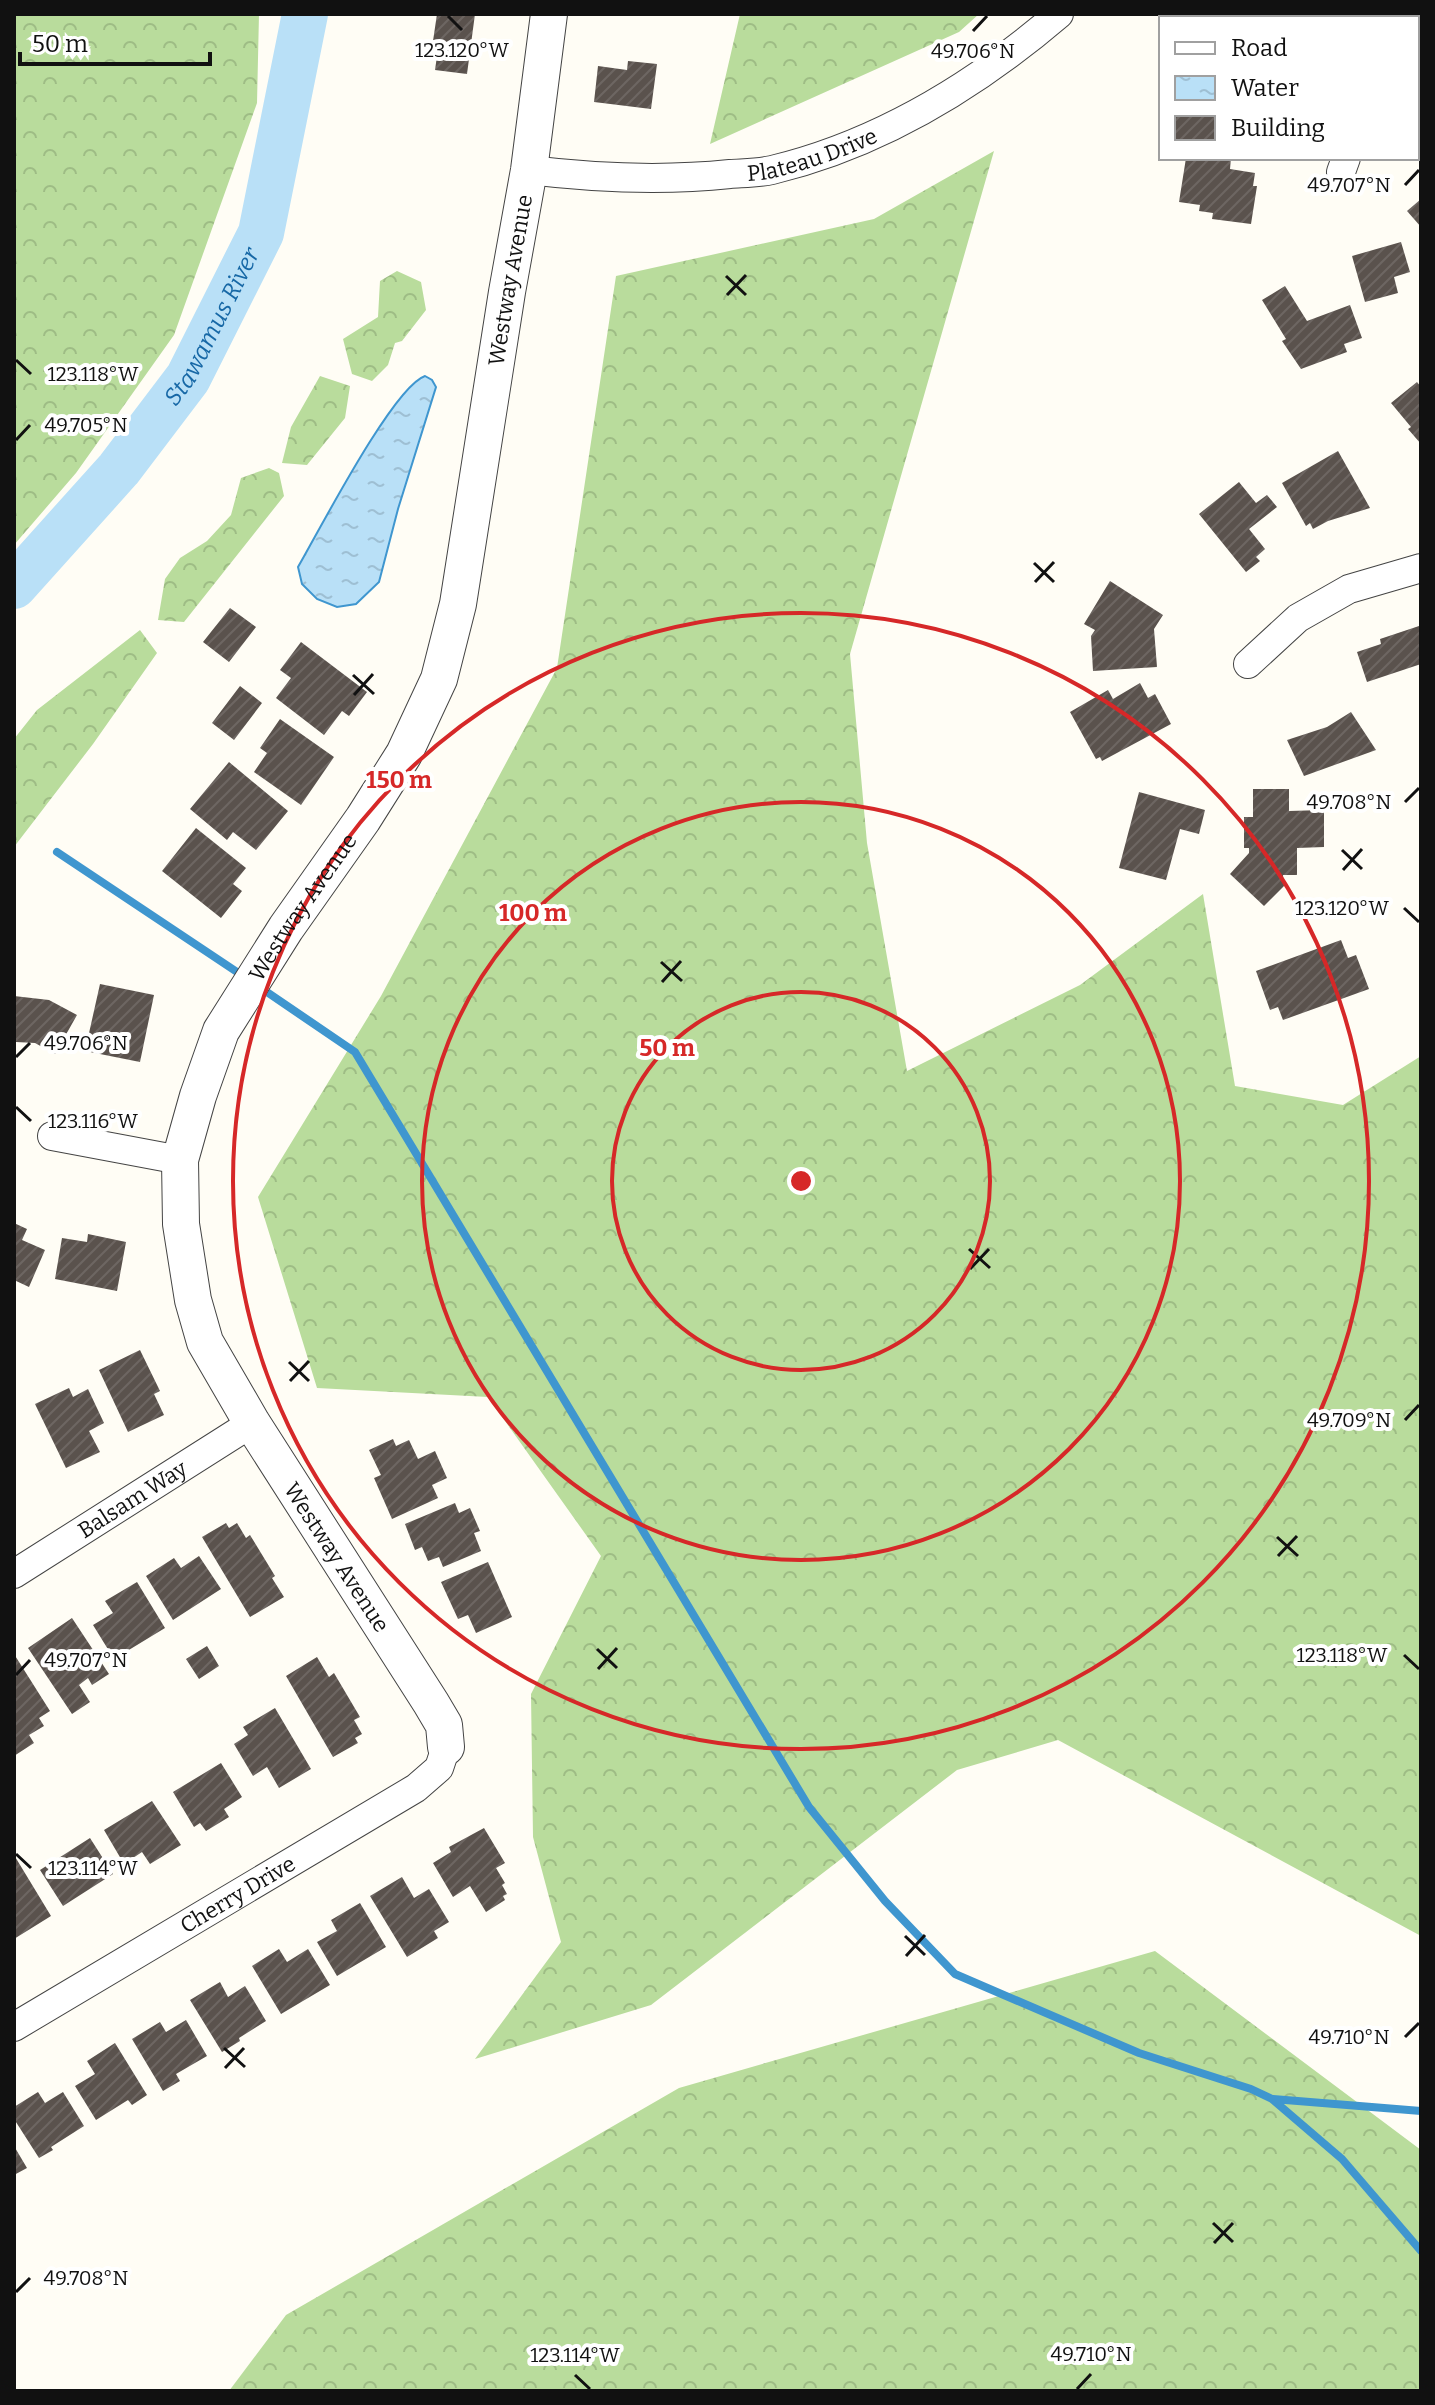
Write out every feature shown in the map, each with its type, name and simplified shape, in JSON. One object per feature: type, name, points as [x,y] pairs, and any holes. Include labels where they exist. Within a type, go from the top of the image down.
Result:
[{"type":"street","name":"Westway Avenue","points":[[446,1747],[444,1725],[252,1423],[205,1342],[193,1300],[181,1224],[180,1160],[221,1031],[286,928],[363,819],[404,754],[439,679],[458,604],[529,170],[549,14]]},
{"type":"street","name":"Plateau Drive","points":[[529,170],[647,179],[770,170],[854,145],[906,119],[969,84],[1059,14]]},
{"type":"street","points":[[1248,664],[1298,618],[1349,589],[1421,568]]},
{"type":"street","points":[[52,1136],[180,1160]]},
{"type":"street","name":"Balsam Way","points":[[14,1574],[252,1423]]},
{"type":"street","name":"Cherry Drive","points":[[14,2027],[416,1788],[439,1768],[446,1747]]},
{"type":"green space","points":[[14,14],[259,14],[257,103],[174,335],[76,473],[14,545]]},
{"type":"green space","points":[[740,14],[979,14],[959,32],[710,144]]},
{"type":"green space","points":[[994,151],[850,654],[867,843],[907,1071],[1080,985],[1203,894],[1235,1086],[1343,1105],[1421,1056],[1421,1936],[1058,1740],[957,1770],[651,2005],[475,2059],[561,1942],[533,1837],[531,1694],[601,1556],[488,1397],[317,1388],[258,1197],[381,996],[557,668],[616,276],[874,219]]},
{"type":"green space","points":[[397,271],[421,282],[426,310],[402,341],[395,343],[388,365],[372,381],[352,374],[343,339],[378,317],[380,281]]},
{"type":"green space","points":[[320,376],[350,386],[345,418],[307,465],[282,463],[291,427]]},
{"type":"green space","points":[[269,468],[279,473],[284,496],[184,622],[158,620],[165,579],[180,558],[207,541],[231,515],[241,478]]},
{"type":"green space","points":[[140,630],[157,653],[93,744],[14,847],[14,739],[37,710]]},
{"type":"green space","points":[[1155,1951],[1421,2150],[1421,2391],[229,2391],[286,2315],[679,2088]]},
{"type":"water","points":[[425,376],[436,387],[379,582],[356,604],[337,607],[317,599],[302,584],[298,567],[376,432],[411,386]]},
{"type":"building","points":[[437,14],[475,14],[467,74],[435,70],[439,42],[433,41]]},
{"type":"building","points":[[1311,14],[1313,16],[1286,16]]},
{"type":"building","points":[[628,61],[657,64],[651,109],[594,102],[598,66],[627,70]]},
{"type":"building","points":[[1186,160],[1231,160],[1230,169],[1255,173],[1253,186],[1257,186],[1251,224],[1212,219],[1213,213],[1199,211],[1200,205],[1179,202]]},
{"type":"building","points":[[1421,199],[1421,227],[1407,211]]},
{"type":"building","points":[[1401,242],[1410,272],[1394,277],[1398,293],[1365,302],[1352,256]]},
{"type":"building","points":[[1285,286],[1307,321],[1350,305],[1362,338],[1344,344],[1347,352],[1301,369],[1282,341],[1286,339],[1262,300]]},
{"type":"building","points":[[1417,382],[1421,387],[1421,444],[1391,403]]},
{"type":"building","points":[[1338,451],[1370,508],[1313,529],[1310,523],[1306,526],[1282,483]]},
{"type":"building","points":[[1239,482],[1256,503],[1267,495],[1277,507],[1249,529],[1265,549],[1256,557],[1260,561],[1246,572],[1199,514]]},
{"type":"building","points":[[1110,581],[1163,615],[1154,629],[1157,667],[1093,671],[1091,636],[1095,630],[1084,624]]},
{"type":"building","points":[[230,608],[256,627],[229,662],[203,642]]},
{"type":"building","points":[[1419,626],[1421,664],[1367,682],[1357,652],[1381,644],[1380,639]]},
{"type":"building","points":[[301,642],[367,692],[349,716],[342,711],[324,735],[276,698],[291,678],[280,670]]},
{"type":"building","points":[[1140,683],[1148,698],[1155,694],[1171,724],[1102,761],[1100,757],[1096,759],[1070,712],[1108,690],[1113,699]]},
{"type":"building","points":[[240,686],[262,703],[234,740],[212,723]]},
{"type":"building","points":[[1351,712],[1376,750],[1304,776],[1287,740],[1327,727]]},
{"type":"building","points":[[280,719],[334,757],[301,805],[254,772],[267,753],[260,748]]},
{"type":"building","points":[[229,762],[288,811],[256,850],[233,832],[227,840],[190,809]]},
{"type":"building","points":[[1253,789],[1289,789],[1289,811],[1324,810],[1324,847],[1297,848],[1297,875],[1283,875],[1284,886],[1264,906],[1230,874],[1249,853],[1249,848],[1244,848],[1244,817],[1253,817]]},
{"type":"building","points":[[1139,792],[1205,810],[1199,834],[1180,829],[1166,880],[1119,868]]},
{"type":"building","points":[[196,828],[246,868],[233,884],[242,891],[221,918],[162,871]]},
{"type":"building","points":[[1341,940],[1348,958],[1356,955],[1369,989],[1283,1020],[1278,1007],[1270,1010],[1256,971]]},
{"type":"building","points":[[100,984],[154,995],[140,1062],[85,1051]]},
{"type":"building","points":[[14,996],[49,1000],[77,1015],[55,1054],[35,1043],[14,1040]]},
{"type":"building","points":[[14,1223],[27,1229],[22,1240],[45,1250],[29,1287],[14,1280]]},
{"type":"building","points":[[88,1234],[126,1242],[117,1291],[55,1279],[62,1238],[87,1242]]},
{"type":"building","points":[[140,1350],[160,1391],[154,1394],[164,1415],[128,1432],[99,1370]]},
{"type":"building","points":[[69,1388],[73,1397],[88,1389],[104,1423],[89,1431],[100,1452],[66,1468],[35,1404]]},
{"type":"building","points":[[393,1439],[396,1446],[409,1440],[418,1459],[435,1451],[447,1478],[432,1485],[438,1498],[392,1519],[374,1478],[381,1475],[369,1450]]},
{"type":"building","points":[[455,1503],[459,1513],[470,1508],[480,1531],[474,1533],[481,1551],[443,1567],[439,1557],[428,1561],[422,1547],[415,1550],[405,1524]]},
{"type":"building","points":[[226,1523],[229,1528],[237,1523],[246,1538],[250,1535],[284,1597],[250,1617],[202,1537]]},
{"type":"building","points":[[199,1556],[221,1589],[173,1620],[146,1576],[174,1558],[181,1568]]},
{"type":"building","points":[[488,1562],[512,1617],[476,1633],[468,1615],[458,1619],[441,1582]]},
{"type":"building","points":[[137,1582],[165,1628],[114,1659],[93,1625],[113,1613],[105,1601]]},
{"type":"building","points":[[72,1618],[109,1674],[92,1685],[88,1678],[79,1685],[90,1702],[72,1714],[28,1648]]},
{"type":"building","points":[[207,1646],[219,1666],[199,1679],[186,1659]]},
{"type":"building","points":[[14,1654],[50,1711],[39,1718],[44,1726],[29,1735],[34,1743],[14,1756]]},
{"type":"building","points":[[317,1657],[329,1677],[334,1673],[360,1717],[354,1720],[362,1734],[355,1738],[358,1743],[333,1757],[286,1676]]},
{"type":"building","points":[[275,1708],[311,1769],[279,1788],[267,1767],[253,1776],[234,1744],[248,1735],[243,1727]]},
{"type":"building","points":[[221,1763],[242,1797],[224,1809],[229,1817],[206,1831],[200,1823],[194,1827],[173,1792]]},
{"type":"building","points":[[152,1801],[181,1845],[150,1864],[142,1852],[124,1864],[104,1830]]},
{"type":"building","points":[[484,1828],[505,1863],[496,1868],[505,1883],[502,1885],[507,1894],[503,1896],[505,1900],[486,1912],[470,1886],[453,1897],[433,1863],[451,1852],[449,1847]]},
{"type":"building","points":[[90,1838],[113,1874],[63,1906],[40,1870]]},
{"type":"building","points":[[14,1855],[51,1916],[14,1939]]},
{"type":"building","points":[[402,1877],[414,1898],[429,1889],[449,1922],[434,1931],[438,1938],[407,1957],[370,1896]]},
{"type":"building","points":[[360,1903],[386,1947],[337,1976],[317,1942],[337,1931],[331,1920]]},
{"type":"building","points":[[279,1949],[287,1962],[308,1949],[330,1985],[281,2014],[252,1966]]},
{"type":"building","points":[[220,1982],[228,1997],[245,1986],[266,2021],[222,2052],[190,2000]]},
{"type":"building","points":[[186,2020],[207,2056],[176,2074],[180,2081],[163,2091],[132,2039],[160,2022],[166,2032]]},
{"type":"building","points":[[115,2043],[147,2095],[132,2105],[128,2100],[96,2120],[75,2086],[95,2074],[87,2061]]},
{"type":"building","points":[[38,2092],[45,2103],[63,2092],[84,2126],[39,2158],[14,2119],[14,2107]]},
{"type":"building","points":[[14,2146],[27,2168],[14,2175]]},
{"type":"waterway","name":"Stawamus River","points":[[14,586],[119,469],[188,378],[261,233],[305,14]]},
{"type":"waterway","points":[[57,852],[246,978]]},
{"type":"waterway","points":[[261,988],[355,1052],[809,1807],[885,1901],[955,1974],[1139,2053],[1251,2089],[1272,2099],[1342,2159],[1421,2251]]},
{"type":"waterway","points":[[1273,2099],[1421,2111]]}]
